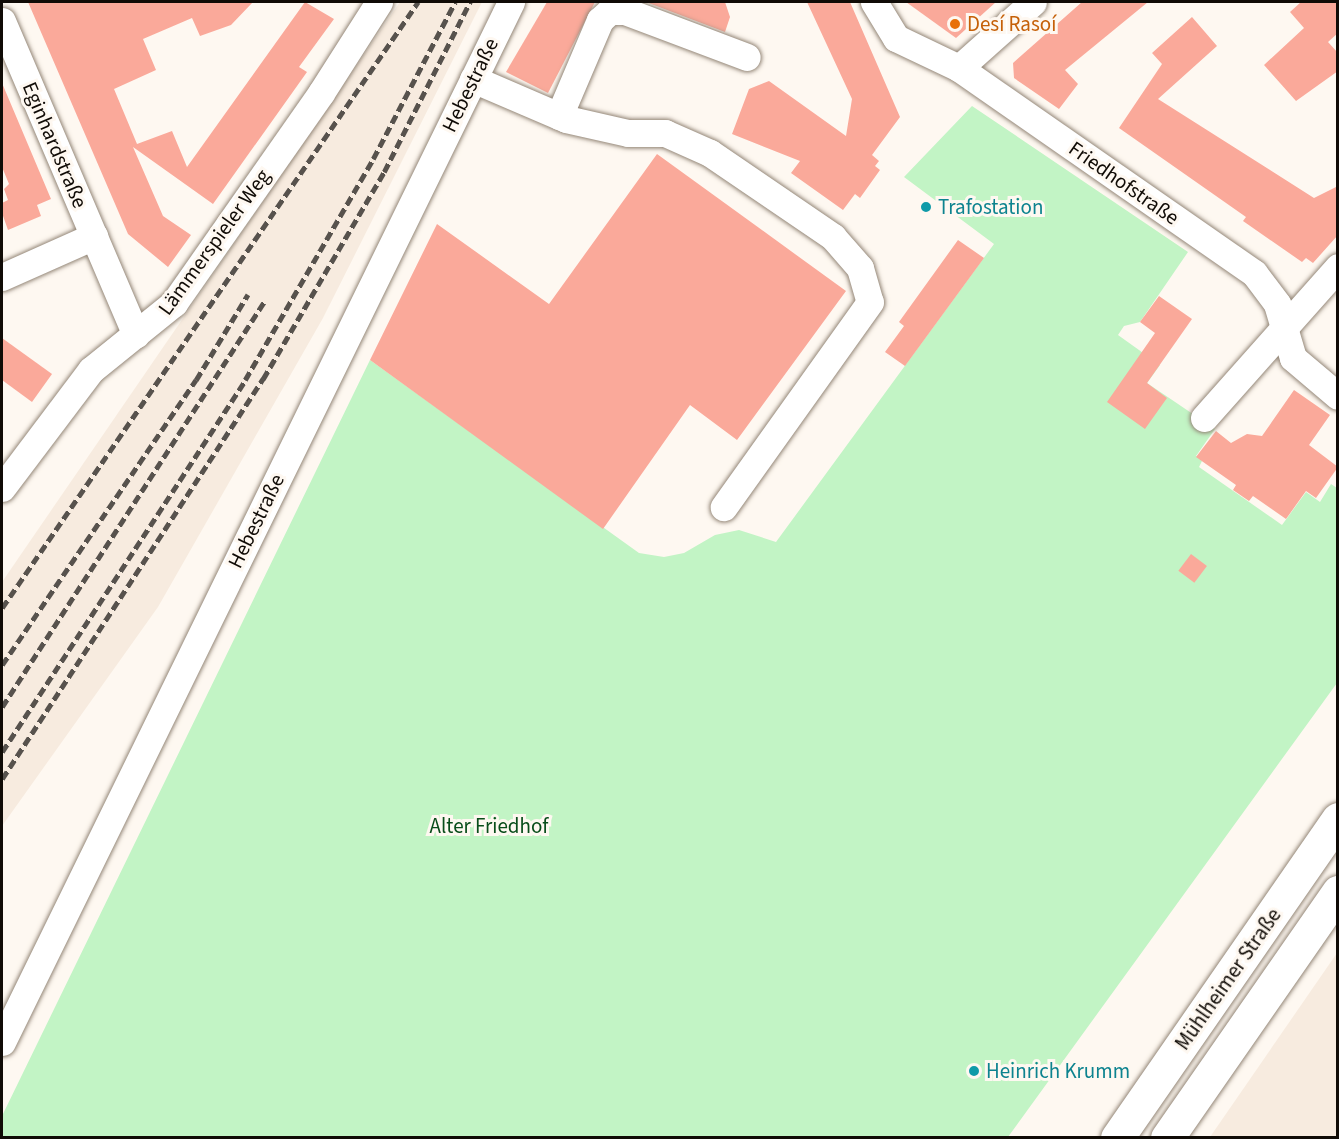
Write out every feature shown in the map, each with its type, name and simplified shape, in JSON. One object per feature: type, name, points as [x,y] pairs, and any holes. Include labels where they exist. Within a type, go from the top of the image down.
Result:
[{"type":"main road","name":"Mühlheimer Straße","points":[[1117,1137],[1338,819]]},
{"type":"main road","name":"Mühlheimer Straße","points":[[1167,1137],[1338,892]]},
{"type":"street","name":"Lämmerspieler Weg","points":[[2,488],[82,380],[174,303],[321,93],[379,2]]},
{"type":"street","name":"Hebestraße","points":[[2,1042],[511,2]]},
{"type":"street","name":"Friedhofstraße","points":[[874,2],[896,38],[959,68],[1254,273],[1273,294],[1293,358],[1338,396]]},
{"type":"street","points":[[959,68],[1033,2]]},
{"type":"street","points":[[558,116],[600,20],[610,11],[625,11],[747,57]]},
{"type":"street","name":"Eginhardstraße","points":[[2,21],[136,335]]},
{"type":"street","points":[[473,79],[558,116],[628,133],[665,133],[710,153],[833,237],[860,268],[870,302],[724,507]]},
{"type":"street","points":[[2,277],[94,236]]},
{"type":"street","points":[[1204,418],[1338,267]]},
{"type":"shaded area","points":[[400,2],[482,2],[323,318],[158,607],[2,826],[2,582]]},
{"type":"shaded area","points":[[1337,953],[1337,1137],[1210,1137]]},
{"type":"green space","name":"Alter Friedhof","points":[[972,106],[1188,252],[1140,322],[1124,326],[1118,335],[1160,365],[1147,383],[1215,429],[1196,456],[1202,461],[1199,467],[1282,525],[1306,492],[1320,502],[1331,484],[1337,488],[1337,683],[1008,1137],[2,1138],[2,1116],[370,360],[639,553],[664,557],[684,553],[715,535],[739,530],[776,542],[994,244],[904,177]]},
{"type":"building","points":[[28,2],[253,2],[231,25],[200,36],[192,18],[143,39],[156,70],[114,89],[137,144],[172,131],[187,167],[305,2],[334,19],[299,67],[307,72],[213,204],[133,147],[163,216],[191,235],[168,267],[128,234]]},
{"type":"building","points":[[547,2],[595,2],[548,93],[506,72]]},
{"type":"building","points":[[646,2],[725,2],[730,17],[725,32]]},
{"type":"building","points":[[807,2],[850,2],[900,117],[872,155],[879,161],[875,166],[880,170],[860,198],[855,194],[843,210],[791,173],[800,161],[732,134],[749,89],[769,81],[846,136],[852,99]]},
{"type":"building","points":[[906,2],[996,2],[956,38]]},
{"type":"building","points":[[1082,2],[1148,2],[1065,70],[1078,84],[1059,109],[1014,78],[1013,63]]},
{"type":"building","points":[[1301,2],[1338,2],[1338,33],[1328,42],[1338,53],[1338,71],[1296,101],[1264,65],[1304,28],[1290,12]]},
{"type":"building","points":[[1192,17],[1217,46],[1158,99],[1314,198],[1338,186],[1338,235],[1313,263],[1306,258],[1302,262],[1243,221],[1246,217],[1119,128],[1162,64],[1152,53]]},
{"type":"building","points":[[2,83],[51,199],[37,205],[41,216],[8,230],[2,213],[2,203],[8,200],[4,189],[9,184],[2,167]]},
{"type":"building","points":[[657,154],[846,291],[737,440],[690,405],[603,529],[370,360],[437,224],[549,304]]},
{"type":"building","points":[[958,240],[984,258],[905,366],[885,352],[904,326],[899,322]]},
{"type":"building","points":[[1159,296],[1192,319],[1147,383],[1167,398],[1145,429],[1107,402],[1155,333],[1140,322]]},
{"type":"building","points":[[2,338],[52,374],[32,402],[2,380]]},
{"type":"building","points":[[1294,390],[1330,415],[1309,445],[1338,467],[1316,498],[1306,491],[1286,519],[1253,496],[1249,501],[1233,490],[1236,485],[1196,457],[1216,431],[1231,443],[1247,434],[1262,436]]},
{"type":"building","points":[[1191,554],[1207,566],[1194,583],[1178,571]]},
{"type":"railway","points":[[2,608],[418,2]]},
{"type":"railway","points":[[2,752],[245,380],[373,159],[455,2]]},
{"type":"railway","points":[[2,779],[263,379],[384,172],[470,2]]},
{"type":"railway","points":[[2,665],[196,380],[248,294]]},
{"type":"railway","points":[[2,707],[264,302]]},
{"type":"place","name":"Desí Rasoí","points":[[955,24]]},
{"type":"place","name":"Trafostation","points":[[926,207]]},
{"type":"place","name":"Heinrich Krumm","points":[[974,1071]]}]
